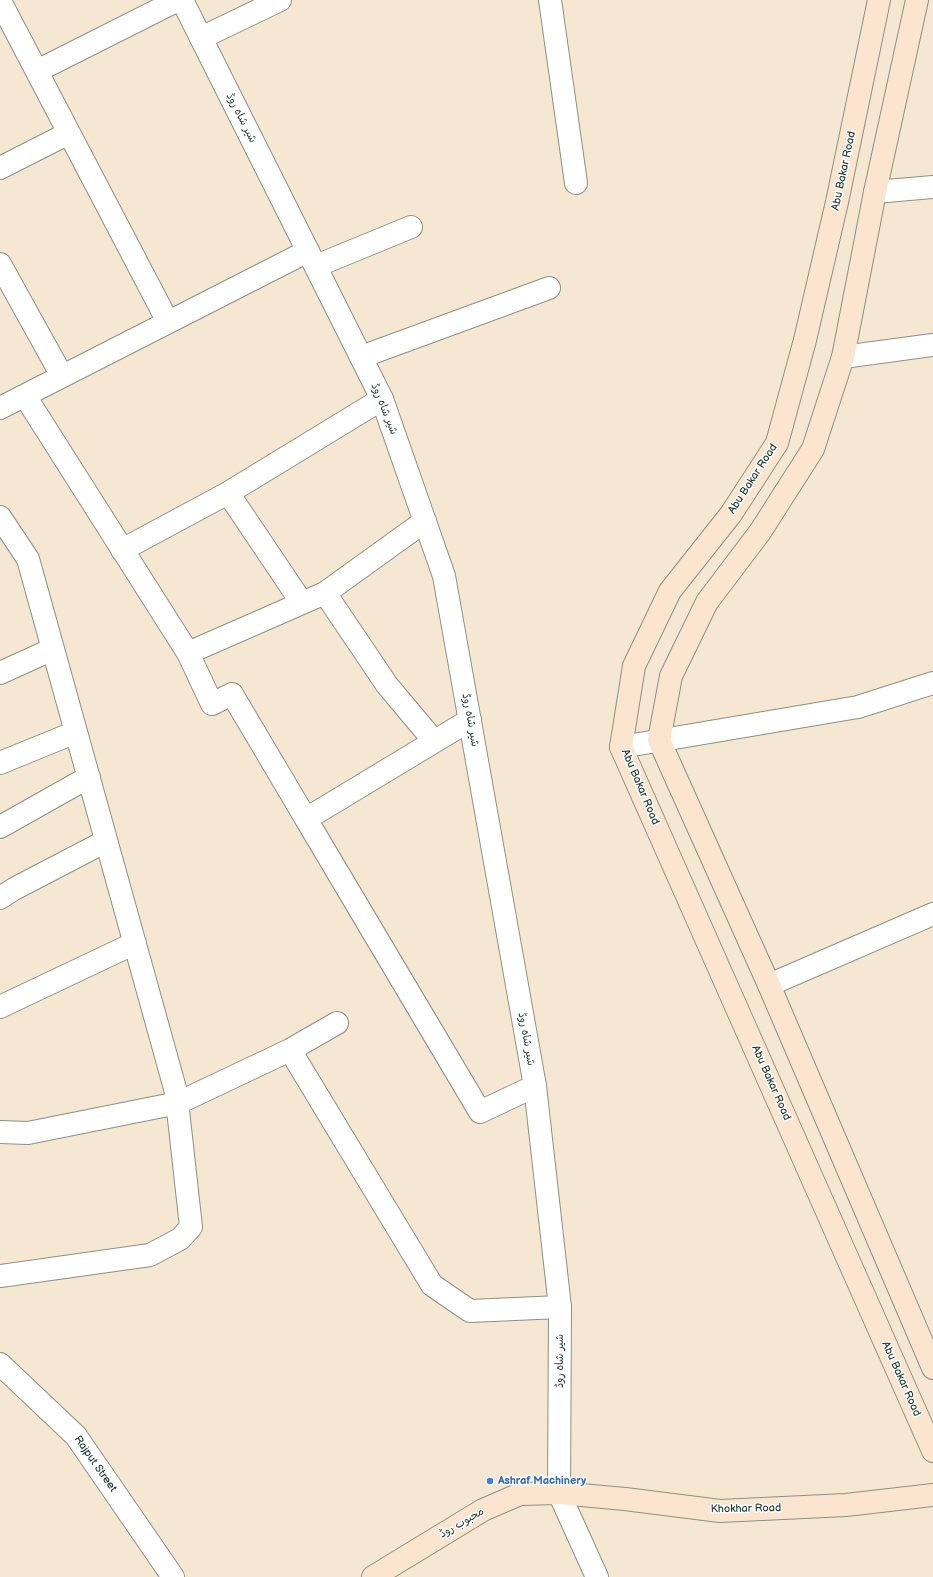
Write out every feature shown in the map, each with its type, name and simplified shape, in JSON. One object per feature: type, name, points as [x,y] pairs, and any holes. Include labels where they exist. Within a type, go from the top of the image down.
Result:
[{"type":"main road","name":"Abu Bakar Road","points":[[879,0],[836,210],[805,340],[777,443],[731,514],[670,591],[634,666],[621,747],[933,1451]]},
{"type":"main road","points":[[917,0],[875,192],[843,357],[813,449],[760,532],[707,602],[671,676],[659,740],[769,985],[933,1368]]},
{"type":"main road","name":"Khokhar Road","points":[[559,1493],[625,1499],[720,1511],[846,1505],[933,1495]]},
{"type":"main road","name":"محبوب روڈ","points":[[373,1577],[483,1510],[520,1494],[559,1493]]},
{"type":"street","points":[[37,71],[178,0]]},
{"type":"street","name":"شیر شاہ روڈ","points":[[182,0],[382,399],[444,576],[535,1086],[560,1307],[559,1493]]},
{"type":"street","points":[[201,38],[280,0]]},
{"type":"street","points":[[550,0],[576,183]]},
{"type":"street","points":[[0,1],[168,322]]},
{"type":"street","points":[[0,168],[69,133]]},
{"type":"street","points":[[875,192],[933,188]]},
{"type":"street","points":[[0,408],[168,322],[312,259],[411,227]]},
{"type":"street","points":[[0,264],[62,376]]},
{"type":"street","points":[[361,357],[549,288]]},
{"type":"street","points":[[843,357],[933,345]]},
{"type":"street","points":[[25,396],[188,653],[212,704],[232,694],[480,1112],[535,1086]]},
{"type":"street","points":[[122,550],[228,493],[382,399]]},
{"type":"street","points":[[228,493],[302,603]]},
{"type":"street","points":[[188,653],[325,593],[425,521]]},
{"type":"street","points":[[0,1276],[150,1255],[180,1239],[191,1227],[176,1092],[28,559],[2,524]]},
{"type":"street","points":[[325,593],[387,685],[434,741]]},
{"type":"street","points":[[0,673],[53,650]]},
{"type":"street","points":[[621,747],[858,706],[933,683]]},
{"type":"street","points":[[306,819],[470,720]]},
{"type":"street","points":[[0,763],[76,732]]},
{"type":"street","points":[[0,827],[89,778]]},
{"type":"street","points":[[0,898],[14,889],[106,841]]},
{"type":"street","points":[[769,985],[933,914]]},
{"type":"street","points":[[0,1008],[135,943]]},
{"type":"street","points":[[0,1132],[28,1133],[178,1103],[290,1050],[337,1023]]},
{"type":"street","points":[[290,1050],[432,1285],[470,1311],[560,1307]]},
{"type":"street","name":"Rajput Street","points":[[0,1364],[76,1436],[173,1577]]},
{"type":"street","points":[[559,1493],[598,1577]]},
{"type":"place","name":"Ashraf Machinery","points":[[490,1481]]}]
